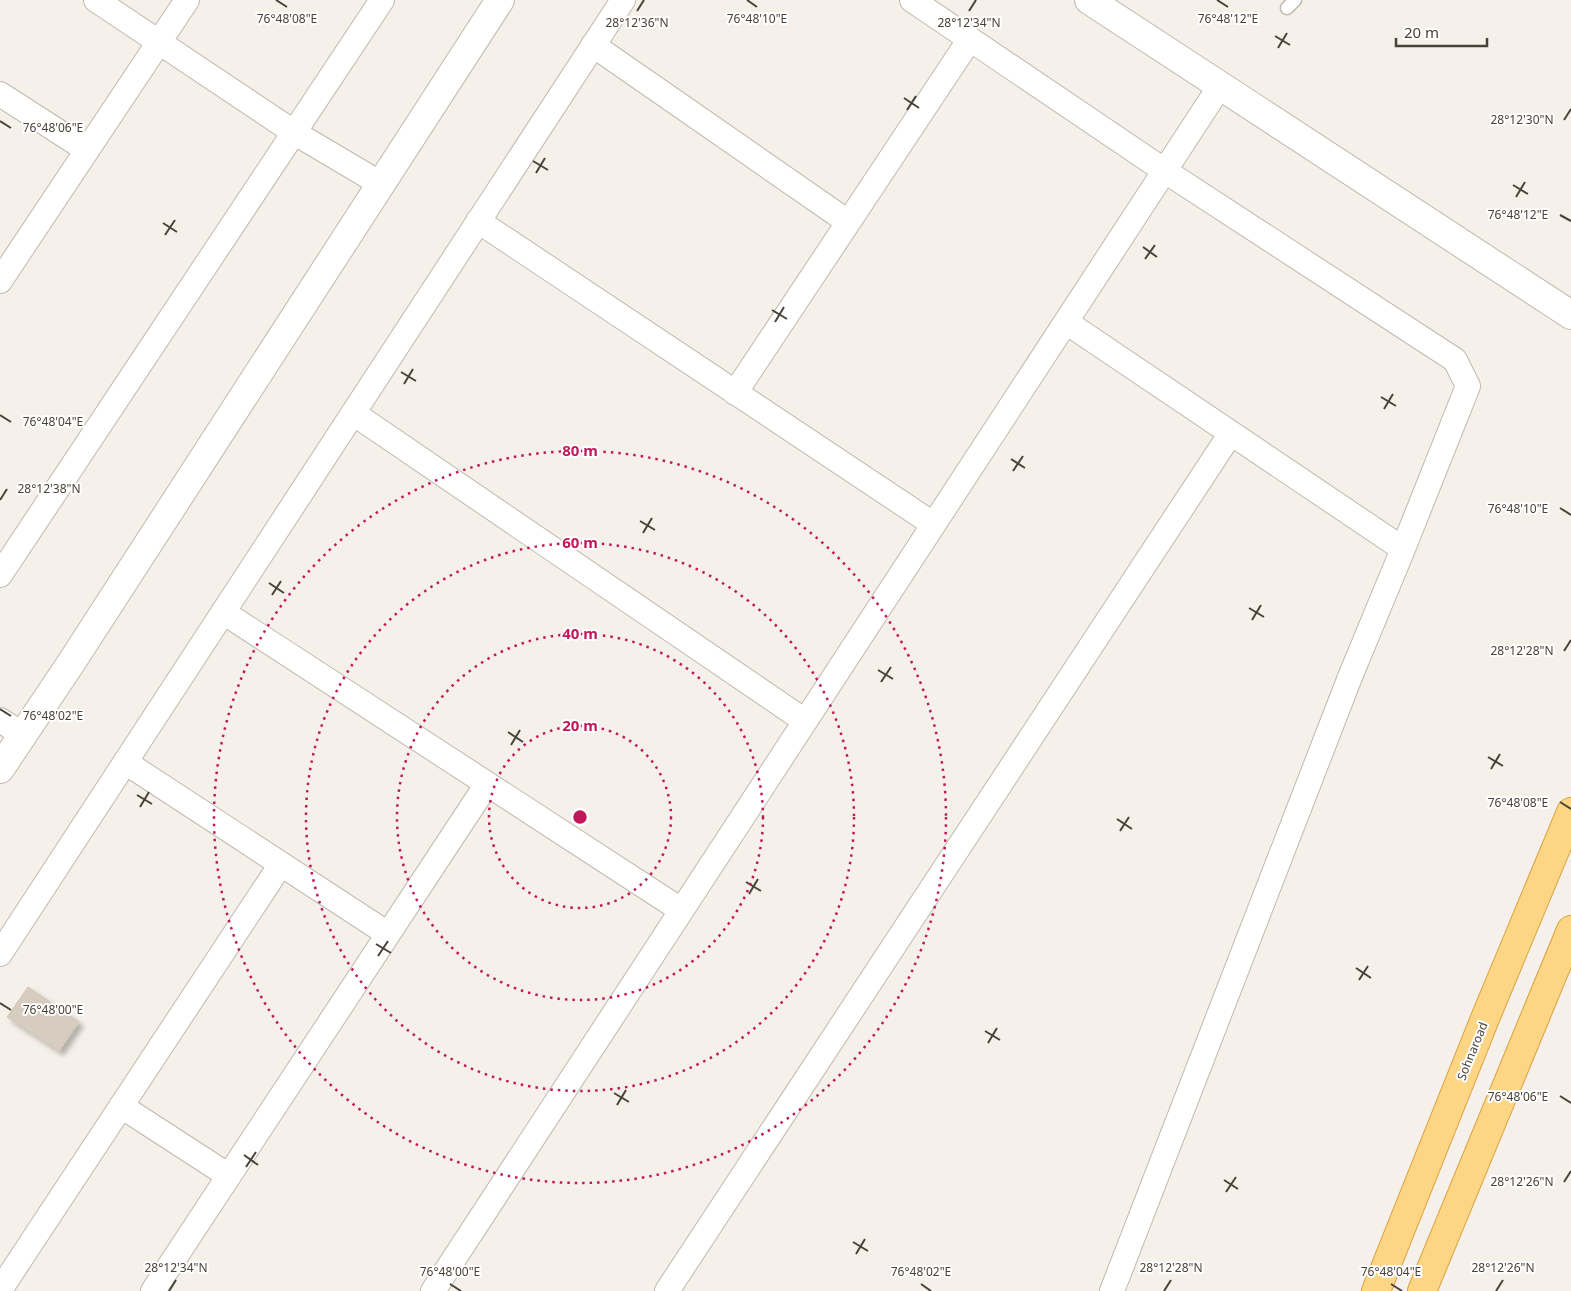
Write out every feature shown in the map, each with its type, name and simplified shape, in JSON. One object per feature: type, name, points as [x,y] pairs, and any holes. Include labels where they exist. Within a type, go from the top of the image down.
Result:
[{"type":"highway","name":"Sohnaroad","points":[[1376,1291],[1486,1016],[1571,812]]},
{"type":"highway","points":[[1422,1291],[1571,930]]},
{"type":"street","points":[[96,0],[295,133],[381,184]]},
{"type":"street","points":[[4,267],[87,150],[187,0]]},
{"type":"street","points":[[0,575],[382,0]]},
{"type":"street","points":[[0,770],[500,0]]},
{"type":"street","points":[[0,954],[623,0]]},
{"type":"street","points":[[912,0],[1164,170],[1454,360],[1468,386],[1404,549],[1350,677],[1112,1291]]},
{"type":"street","points":[[1089,0],[1571,315]]},
{"type":"street","points":[[735,392],[970,39]]},
{"type":"street","points":[[593,45],[848,222]]},
{"type":"street","points":[[432,1291],[1220,86]]},
{"type":"street","points":[[0,94],[87,150]]},
{"type":"street","points":[[478,222],[933,524]]},
{"type":"street","points":[[1066,322],[1404,549]]},
{"type":"street","points":[[353,413],[805,721]]},
{"type":"street","points":[[667,1291],[1231,433]]},
{"type":"street","points":[[223,612],[681,910]]},
{"type":"street","points":[[0,720],[23,735]]},
{"type":"street","points":[[126,762],[388,934]]},
{"type":"street","points":[[153,1291],[487,784]]},
{"type":"street","points":[[4,1289],[121,1106],[280,864]]},
{"type":"street","points":[[121,1106],[229,1176]]},
{"type":"building","points":[[28,987],[79,1022],[59,1051],[7,1017]]}]
